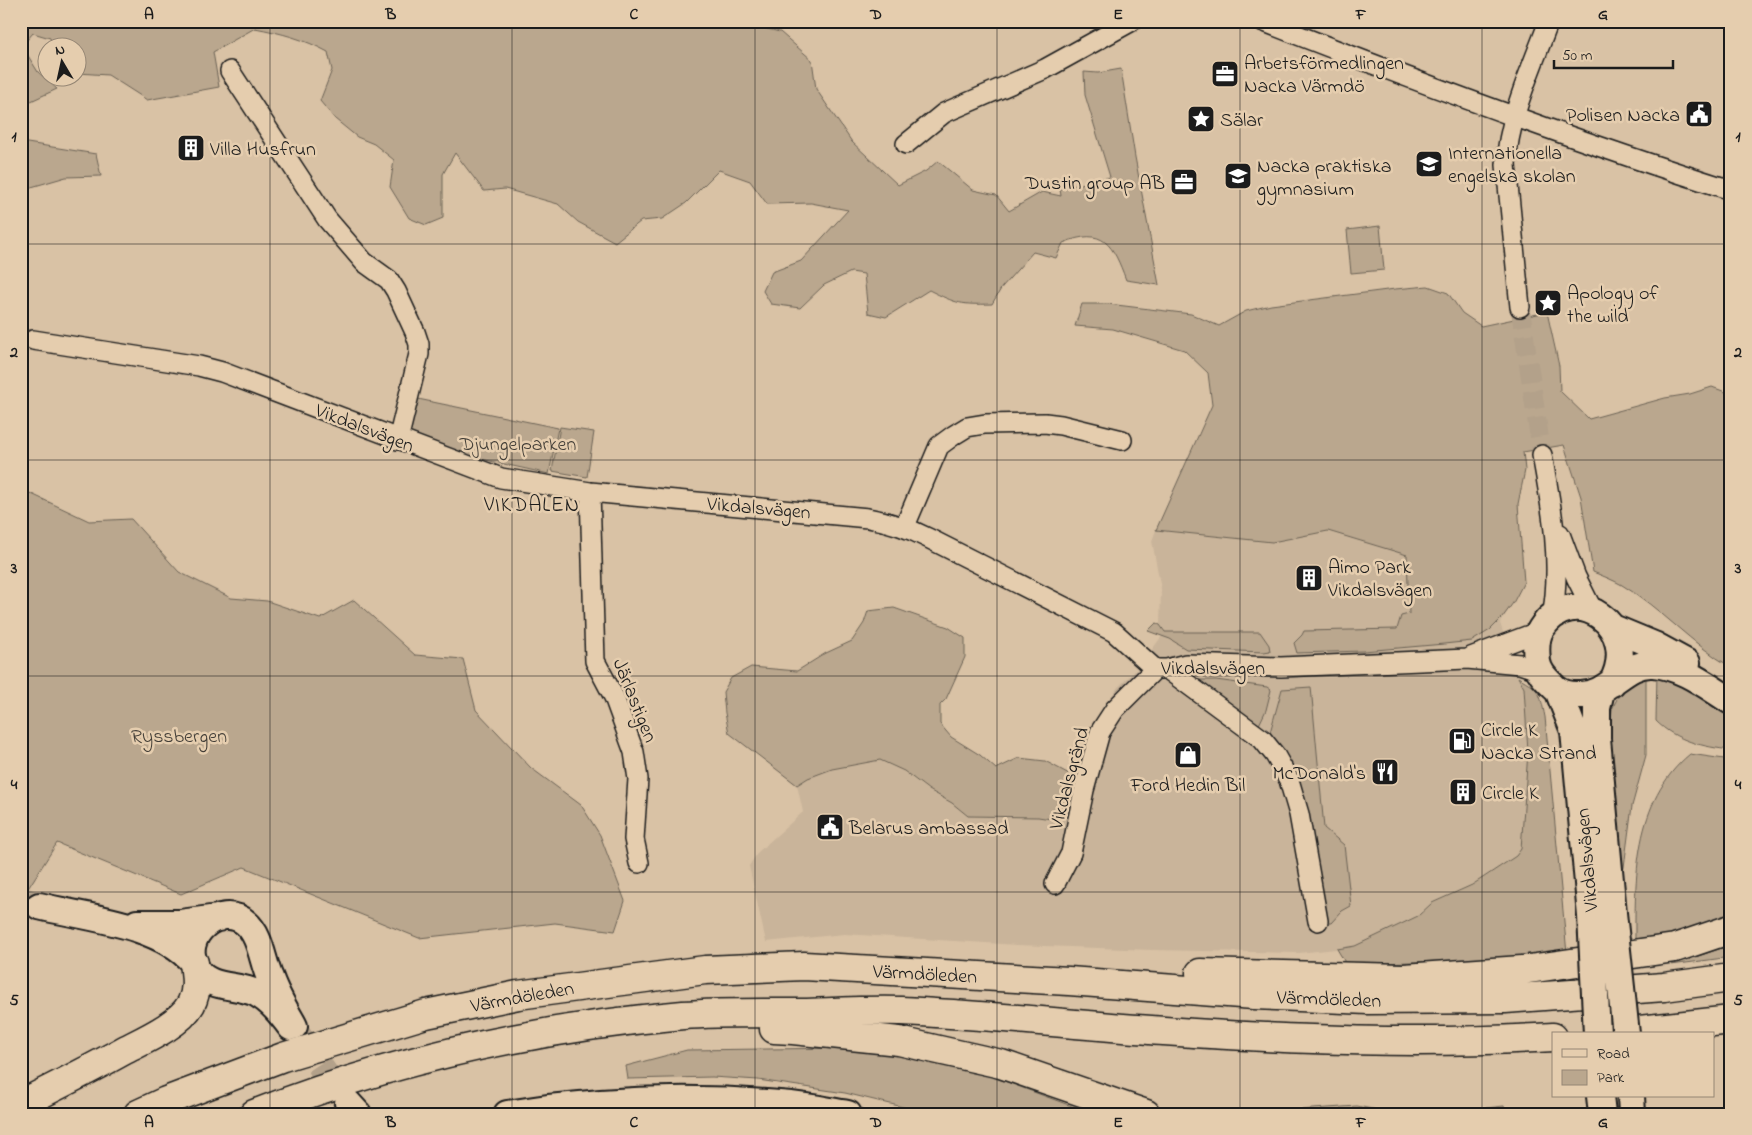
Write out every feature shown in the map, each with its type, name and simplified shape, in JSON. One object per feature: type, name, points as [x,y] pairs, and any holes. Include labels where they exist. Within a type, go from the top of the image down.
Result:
[{"type":"highway","points":[[804,966],[953,963],[1251,975],[1404,978],[1522,970],[1675,948],[1731,929]]},
{"type":"highway","points":[[21,1104],[146,1038],[177,1019],[190,1005],[194,997],[197,980],[194,962]]},
{"type":"highway","name":"Värmdöleden","points":[[138,1114],[166,1101],[282,1057],[426,1014],[518,995],[695,971],[804,966],[1069,981],[1254,995],[1368,1000],[1505,999],[1664,988],[1731,978]]},
{"type":"highway","name":"Värmdöleden","points":[[254,1114],[365,1074],[486,1044],[600,1023],[687,1015],[899,1011],[1167,1031],[1334,1040],[1502,1040],[1552,1037]]},
{"type":"highway","points":[[1621,1032],[1731,1020]]},
{"type":"highway","points":[[600,1023],[693,1028],[793,1030],[900,1041],[1002,1064],[1146,1114]]},
{"type":"street","points":[[906,144],[944,113],[1045,69],[1132,21]]},
{"type":"street","points":[[1262,21],[1612,152],[1731,190]]},
{"type":"street","points":[[1520,307],[1506,165],[1507,151],[1521,96],[1549,21]]},
{"type":"street","points":[[230,71],[328,219],[364,262],[389,280],[415,332],[419,344],[419,354],[398,440]]},
{"type":"street","name":"Vikdalsvägen","points":[[32,340],[199,366],[222,372],[501,478],[590,492],[868,518],[905,526],[1114,632],[1161,669],[1186,664],[1281,667],[1467,658],[1520,664],[1532,668],[1550,683],[1567,710],[1574,731],[1602,915],[1626,1032]]},
{"type":"street","points":[[905,526],[939,446],[967,427],[985,424],[1045,423],[1122,440]]},
{"type":"street","points":[[1542,455],[1554,519],[1556,581],[1546,624],[1536,649],[1538,665],[1550,683],[1572,695],[1587,696],[1607,687],[1633,668],[1651,664],[1672,668],[1694,678],[1731,701]]},
{"type":"street","name":"Järlastigen","points":[[590,492],[595,661],[614,696],[634,752],[638,779],[634,839],[639,863]]},
{"type":"street","points":[[1554,519],[1576,578],[1603,620],[1620,642],[1621,659],[1618,672],[1607,687]]},
{"type":"street","points":[[1546,624],[1558,613],[1571,608],[1587,609],[1603,620],[1676,656],[1731,690]]},
{"type":"street","name":"Vikdalsvägen","points":[[1467,658],[1504,645],[1546,624]]},
{"type":"street","points":[[1161,669],[1262,739],[1275,755],[1290,780],[1299,814],[1318,921]]},
{"type":"street","name":"Vikdalsgränd","points":[[1055,884],[1071,853],[1084,790],[1100,732],[1115,709],[1161,669]]},
{"type":"street","name":"Vikdalsvägen","points":[[1597,1032],[1602,915],[1597,708],[1607,687]]},
{"type":"street","points":[[40,906],[106,920],[161,924],[219,918],[237,918],[244,921],[252,928],[270,979],[292,1026],[275,1007],[257,994],[239,987],[210,981],[198,971],[192,949],[196,934],[208,922],[219,918]]},
{"type":"street","points":[[106,920],[159,937],[180,948],[194,962]]},
{"type":"street","points":[[1600,1098],[1602,1114]]},
{"type":"street","points":[[1631,1098],[1632,1114]]},
{"type":"street","points":[[509,1114],[583,1104],[698,1100],[793,1105],[848,1114]]},
{"type":"shaded area","points":[[1156,530],[1272,542],[1328,531],[1408,554],[1480,593],[1513,603],[1500,623],[1518,677],[1524,688],[1528,752],[1521,850],[1516,856],[1472,885],[1432,903],[1418,916],[1355,947],[1298,953],[1152,950],[1017,945],[844,934],[766,942],[749,866],[758,852],[803,812],[797,785],[808,778],[832,769],[880,760],[904,771],[968,816],[1038,817],[1058,820],[1067,807],[1073,776],[1088,730],[1118,687],[1138,668],[1165,632],[1160,625],[1161,589],[1152,541]]},
{"type":"green space","points":[[21,21],[733,21],[780,32],[812,60],[816,89],[852,142],[898,185],[926,171],[938,161],[973,190],[996,195],[1009,211],[1042,192],[1061,196],[1060,189],[1110,177],[1085,95],[1084,72],[1098,73],[1121,69],[1159,285],[1126,280],[1111,248],[1098,238],[1088,237],[1077,238],[1063,243],[1056,258],[1033,252],[1002,287],[992,304],[959,303],[929,290],[886,317],[868,313],[864,274],[851,272],[824,285],[800,308],[771,304],[763,291],[772,272],[801,261],[848,210],[811,203],[767,204],[750,181],[719,170],[686,203],[662,219],[641,221],[615,242],[578,222],[558,204],[505,189],[484,191],[455,153],[443,174],[443,218],[426,225],[409,218],[390,187],[394,160],[374,144],[357,137],[335,119],[320,101],[332,70],[328,52],[292,37],[255,28],[213,52],[219,87],[147,100],[108,75],[88,74],[88,38],[50,38],[33,33],[22,46],[38,72],[38,88],[57,89],[31,101],[21,103]]},
{"type":"green space","points":[[21,142],[96,154],[101,176],[66,177],[21,190]]},
{"type":"green space","points":[[1380,226],[1384,270],[1351,273],[1347,230]]},
{"type":"green space","points":[[1428,286],[1448,293],[1462,313],[1481,326],[1547,312],[1559,366],[1560,391],[1589,419],[1712,387],[1731,394],[1731,667],[1716,658],[1636,594],[1619,583],[1593,572],[1581,497],[1564,445],[1523,452],[1525,470],[1518,504],[1524,582],[1513,603],[1502,618],[1490,630],[1472,641],[1364,651],[1297,653],[1294,643],[1304,631],[1397,629],[1401,616],[1409,614],[1407,555],[1328,531],[1272,542],[1156,530],[1212,405],[1208,373],[1184,350],[1113,329],[1075,326],[1082,304],[1108,304],[1191,314],[1219,326],[1246,311],[1271,305]]},
{"type":"green space","name":"Djungelparken","points":[[418,399],[558,428],[549,474],[463,455],[411,435],[409,428]]},
{"type":"green space","points":[[560,427],[594,432],[587,477],[552,471]]},
{"type":"green space","name":"Ryssbergen","points":[[21,489],[89,521],[131,519],[179,572],[231,598],[267,601],[320,619],[354,600],[415,655],[463,659],[476,710],[531,768],[581,805],[600,835],[625,901],[615,931],[555,923],[419,938],[244,867],[181,894],[57,843],[22,898],[21,906]]},
{"type":"green space","points":[[894,608],[948,627],[965,638],[965,657],[946,699],[940,705],[940,724],[951,737],[980,755],[996,769],[1019,758],[1045,761],[1073,776],[1067,807],[1058,820],[1038,817],[968,816],[904,771],[880,760],[832,769],[808,778],[797,785],[729,733],[723,692],[731,678],[751,667],[797,671],[826,653],[852,641],[864,623],[868,611]]},
{"type":"green space","points":[[1156,623],[1165,632],[1260,632],[1269,645],[1270,651],[1186,649],[1170,639],[1148,631]]},
{"type":"green space","points":[[1657,672],[1731,708],[1731,750],[1691,742],[1672,734],[1656,721]]},
{"type":"green space","points":[[1646,675],[1646,755],[1632,806],[1620,887],[1609,744],[1612,709],[1622,689]]},
{"type":"green space","points":[[1518,677],[1538,692],[1545,717],[1567,954],[1346,964],[1337,949],[1355,946],[1418,916],[1432,903],[1472,885],[1516,856],[1521,849],[1528,752],[1524,688]]},
{"type":"green space","points":[[1200,680],[1216,680],[1267,687],[1271,690],[1266,710],[1257,729],[1200,683]]},
{"type":"green space","points":[[1311,687],[1324,828],[1344,845],[1351,906],[1342,911],[1331,923],[1326,923],[1269,736],[1282,689]]},
{"type":"green space","points":[[1690,754],[1731,760],[1731,917],[1635,946],[1637,868],[1641,842],[1657,794],[1671,773]]},
{"type":"green space","points":[[1731,945],[1731,957],[1671,965]]},
{"type":"green space","points":[[847,1048],[914,1056],[996,1078],[1093,1114],[932,1114],[845,1093],[758,1080],[712,1077],[628,1079],[626,1066],[687,1050]]},
{"type":"green space","points":[[1357,1106],[1383,1111],[1384,1114],[1183,1114],[1176,1111],[1180,1108],[1269,1112]]},
{"type":"green space","points":[[1504,1106],[1506,1114],[1454,1113],[1459,1111]]},
{"type":"tunnel","points":[[1520,307],[1542,455]]},
{"type":"tunnel","points":[[21,899],[39,906]]},
{"type":"tunnel","points":[[297,1032],[335,1088],[347,1102]]},
{"type":"place","name":"Arbetsförmedlingen Nacka Värmdö","points":[[1225,74]]},
{"type":"place","name":"Polisen Nacka","points":[[1699,114]]},
{"type":"place","name":"Sälar","points":[[1201,119]]},
{"type":"place","name":"Villa Husfrun","points":[[191,148]]},
{"type":"place","name":"Internationella engelska skolan","points":[[1429,164]]},
{"type":"place","name":"Nacka praktiska gymnasium","points":[[1238,176]]},
{"type":"place","name":"Dustin group AB","points":[[1184,182]]},
{"type":"place","name":"Apology of the wild","points":[[1548,303]]},
{"type":"place","name":"Aimo Park Vikdalsvägen","points":[[1309,578]]},
{"type":"place","name":"Circle K Nacka Strand","points":[[1462,741]]},
{"type":"place","name":"Ford Hedin Bil","points":[[1188,755]]},
{"type":"place","name":"McDonald's","points":[[1385,772]]},
{"type":"place","name":"Circle K","points":[[1463,792]]},
{"type":"place","name":"Belarus ambassad","points":[[830,827]]},
{"type":"district","name":"VIKDALEN","points":[[532,504]]}]
